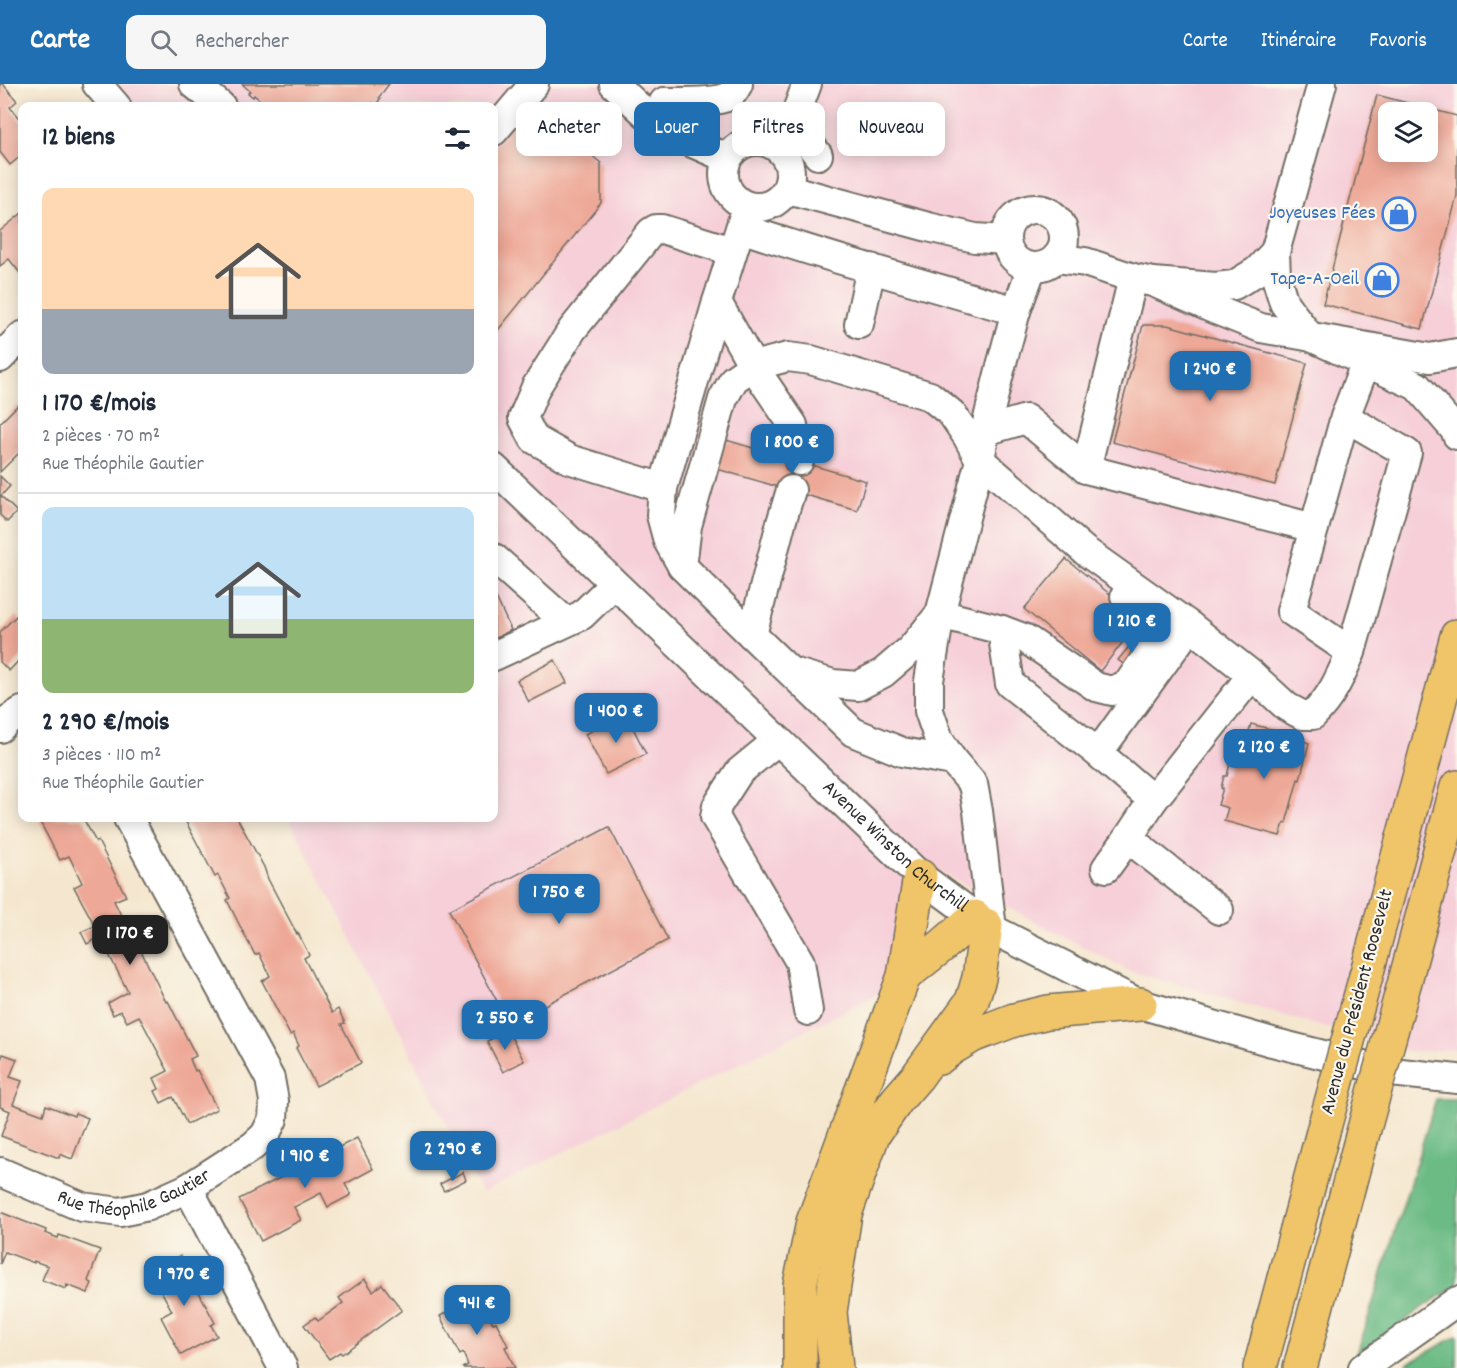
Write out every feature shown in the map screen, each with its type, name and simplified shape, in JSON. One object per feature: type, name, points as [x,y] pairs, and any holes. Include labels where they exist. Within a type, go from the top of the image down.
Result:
[{"type":"main road","name":"Avenue du Président Roosevelt","points":[[1260,1368],[1457,636]]},
{"type":"main road","name":"Avenue du Président Roosevelt","points":[[1300,1368],[1457,787]]},
{"type":"main road","points":[[800,1368],[800,1285],[813,1222],[904,976],[921,876]]},
{"type":"main road","points":[[904,976],[943,945],[984,923]]},
{"type":"main road","points":[[836,1368],[830,1312],[844,1214],[873,1135],[972,1001],[979,978],[984,923]]},
{"type":"main road","points":[[917,1077],[952,1048],[972,1036],[1014,1020],[1048,1012],[1140,1004]]},
{"type":"main road","points":[[1243,1368],[1275,1310]]},
{"type":"street","points":[[97,84],[113,102]]},
{"type":"street","points":[[194,84],[216,102]]},
{"type":"street","points":[[498,126],[534,84]]},
{"type":"street","points":[[697,102],[729,96],[738,84]]},
{"type":"street","points":[[1322,84],[1275,252],[1276,277],[1284,303],[1309,336],[1417,386],[1457,435]]},
{"type":"street","points":[[616,85],[659,102]]},
{"type":"street","points":[[732,151],[727,158],[723,177],[730,195],[738,202],[740,228]]},
{"type":"street","points":[[720,155],[727,158]]},
{"type":"street","points":[[785,156],[790,167],[791,178],[788,189],[775,203],[756,208],[740,228],[717,302],[663,488],[661,515],[668,541],[682,567],[854,732],[902,752],[953,761]]},
{"type":"street","points":[[788,189],[952,233],[975,238],[1006,240]]},
{"type":"street","points":[[984,923],[978,811],[973,784],[939,740],[929,711],[929,681],[940,614],[1016,311],[1044,263],[1061,250],[1064,242],[1064,233],[1060,224],[1047,212],[1030,209],[1015,217],[1010,224],[1006,240],[1008,250],[1022,265],[1044,263],[1085,262],[1143,280],[1262,328],[1430,358],[1457,352]]},
{"type":"street","points":[[663,488],[569,459],[534,439],[523,418],[536,387],[572,330],[651,232],[656,229],[740,228],[809,251],[1016,311]]},
{"type":"street","points":[[1143,280],[1216,287],[1234,285],[1257,271],[1275,252]]},
{"type":"street","points":[[859,324],[871,268]]},
{"type":"street","points":[[1086,469],[1143,280]]},
{"type":"street","points":[[717,302],[753,366],[793,425],[799,461]]},
{"type":"street","points":[[0,358],[18,340]]},
{"type":"street","points":[[682,567],[687,526],[723,399],[734,379],[753,366],[788,357],[811,360],[930,396],[952,414],[980,460],[1085,551],[1190,626],[1252,675],[1287,708],[1302,715],[1313,715],[1331,694],[1351,652],[1407,453],[1345,417]]},
{"type":"street","points":[[1351,652],[1291,610],[1345,417],[1366,362]]},
{"type":"street","points":[[985,431],[1026,419],[1086,469],[1314,528]]},
{"type":"street","name":"Avenue Winston Churchill","points":[[498,472],[921,876],[984,923],[1140,1004],[1272,1042],[1391,1072],[1457,1079]]},
{"type":"street","points":[[752,635],[791,490]]},
{"type":"street","points":[[940,614],[1002,630],[1026,639],[1096,687],[1112,691],[1128,684],[1152,649],[1153,631],[1149,615],[1101,578],[1085,551]]},
{"type":"street","points":[[498,562],[567,622]]},
{"type":"street","points":[[498,654],[582,615],[615,584]]},
{"type":"street","points":[[789,670],[832,684],[858,686],[884,673],[911,649],[940,614]]},
{"type":"street","points":[[1098,753],[1190,626]]},
{"type":"street","points":[[1002,630],[1010,684],[1098,753],[1153,800]]},
{"type":"street","points":[[1010,684],[1016,668],[1026,656],[1044,651]]},
{"type":"street","points":[[1106,868],[1153,800],[1252,675]]},
{"type":"street","points":[[0,728],[18,714]]},
{"type":"street","points":[[778,740],[739,772],[717,806],[715,816],[800,962],[808,1011]]},
{"type":"street","name":"Rue Théophile Gautier","points":[[0,1172],[82,1207],[120,1212],[148,1206],[188,1188],[253,1146],[265,1134],[273,1119],[274,1101],[270,1079],[130,822]]},
{"type":"street","points":[[1128,838],[1219,910]]},
{"type":"street","points":[[188,1188],[283,1368]]},
{"type":"street","points":[[1363,1368],[1457,1301]]},
{"type":"shaded area","points":[[119,84],[1457,84],[1457,1049],[1410,1052],[1129,971],[929,866],[878,994],[482,1193],[291,822],[498,822],[498,102],[130,102]]},
{"type":"green space","points":[[1436,1099],[1457,1099],[1457,1286],[1427,1304],[1356,1357]]},
{"type":"green space","points":[[1457,1336],[1457,1368],[1404,1368],[1408,1363]]},
{"type":"building","points":[[0,84],[3,84],[17,101],[10,107],[18,117],[18,158],[10,165],[0,152]]},
{"type":"building","points":[[242,84],[389,84],[378,102],[262,102],[248,93],[250,91]]},
{"type":"building","points":[[1377,95],[1404,102],[1378,102],[1378,162],[1438,162],[1438,111],[1457,116],[1457,196],[1422,329],[1323,304]]},
{"type":"building","points":[[516,119],[516,156],[592,156],[601,163],[601,203],[498,330],[498,141]]},
{"type":"building","points":[[18,216],[18,270],[9,259],[0,266],[0,231]]},
{"type":"building","points":[[1143,325],[1167,325],[1307,363],[1275,485],[1112,442]]},
{"type":"building","points":[[17,406],[18,454],[0,472],[0,423]]},
{"type":"building","points":[[726,440],[866,481],[857,510],[717,469]]},
{"type":"building","points":[[0,476],[10,486],[1,496],[17,512],[7,522],[0,515]]},
{"type":"building","points":[[1066,559],[1141,619],[1100,671],[1024,609]]},
{"type":"building","points":[[498,602],[511,630],[498,637]]},
{"type":"building","points":[[16,616],[18,618],[18,661],[9,671],[0,662],[0,632]]},
{"type":"building","points":[[1135,639],[1146,648],[1130,669],[1118,660]]},
{"type":"building","points":[[555,660],[567,683],[529,702],[517,680]]},
{"type":"building","points":[[626,714],[646,754],[606,774],[585,734]]},
{"type":"building","points":[[1251,724],[1301,737],[1300,740],[1309,743],[1300,780],[1298,779],[1286,823],[1284,823],[1280,836],[1224,821],[1228,808],[1218,805],[1224,776],[1227,776],[1231,759],[1240,762]]},
{"type":"building","points":[[40,822],[85,822],[96,842],[98,841],[126,896],[114,901],[196,1056],[190,1059],[217,1109],[187,1124],[173,1097],[161,1103],[155,1091],[159,1089],[154,1078],[168,1071],[139,1016],[127,1022],[121,1011],[113,1015],[108,1003],[128,992],[100,937],[87,944],[81,932],[95,926],[74,887],[82,883],[69,856],[60,860]]},
{"type":"building","points":[[186,822],[239,822],[309,955],[304,958],[332,1013],[338,1009],[345,1023],[341,1024],[361,1063],[316,1086],[296,1048],[299,1046],[293,1033],[290,1035],[262,981],[270,976],[259,953],[255,955],[227,900],[230,898],[218,875],[215,877]]},
{"type":"building","points":[[609,827],[668,940],[509,1024],[449,910]]},
{"type":"building","points":[[508,1031],[524,1061],[503,1072],[487,1041]]},
{"type":"building","points":[[3,1054],[17,1059],[10,1077],[22,1081],[13,1104],[43,1115],[46,1105],[74,1116],[75,1113],[88,1118],[72,1159],[60,1154],[59,1158],[1,1136],[10,1111],[0,1107],[0,1062]]},
{"type":"building","points":[[357,1138],[373,1169],[345,1184],[351,1195],[328,1207],[321,1193],[294,1207],[301,1220],[261,1241],[239,1199],[307,1164],[308,1167],[319,1162],[318,1158]]},
{"type":"building","points":[[463,1172],[466,1180],[444,1191],[440,1184]]},
{"type":"building","points":[[0,1212],[46,1230],[45,1233],[58,1238],[59,1235],[100,1250],[88,1281],[92,1283],[88,1293],[67,1285],[66,1289],[42,1280],[48,1266],[34,1261],[34,1263],[5,1252],[0,1264]]},
{"type":"building","points":[[180,1256],[215,1323],[211,1325],[217,1336],[181,1355],[161,1317],[172,1311],[151,1272]]},
{"type":"building","points":[[365,1279],[373,1291],[382,1284],[402,1310],[342,1354],[340,1352],[329,1359],[304,1325],[315,1317],[318,1321],[343,1303],[339,1298]]},
{"type":"building","points":[[479,1296],[508,1346],[505,1347],[515,1368],[462,1368],[468,1365],[463,1353],[460,1355],[440,1316]]},
{"type":"place","name":"Joyeuses Fées","points":[[1399,214]]},
{"type":"place","name":"Tape-A-Oeil","points":[[1382,280]]}]
